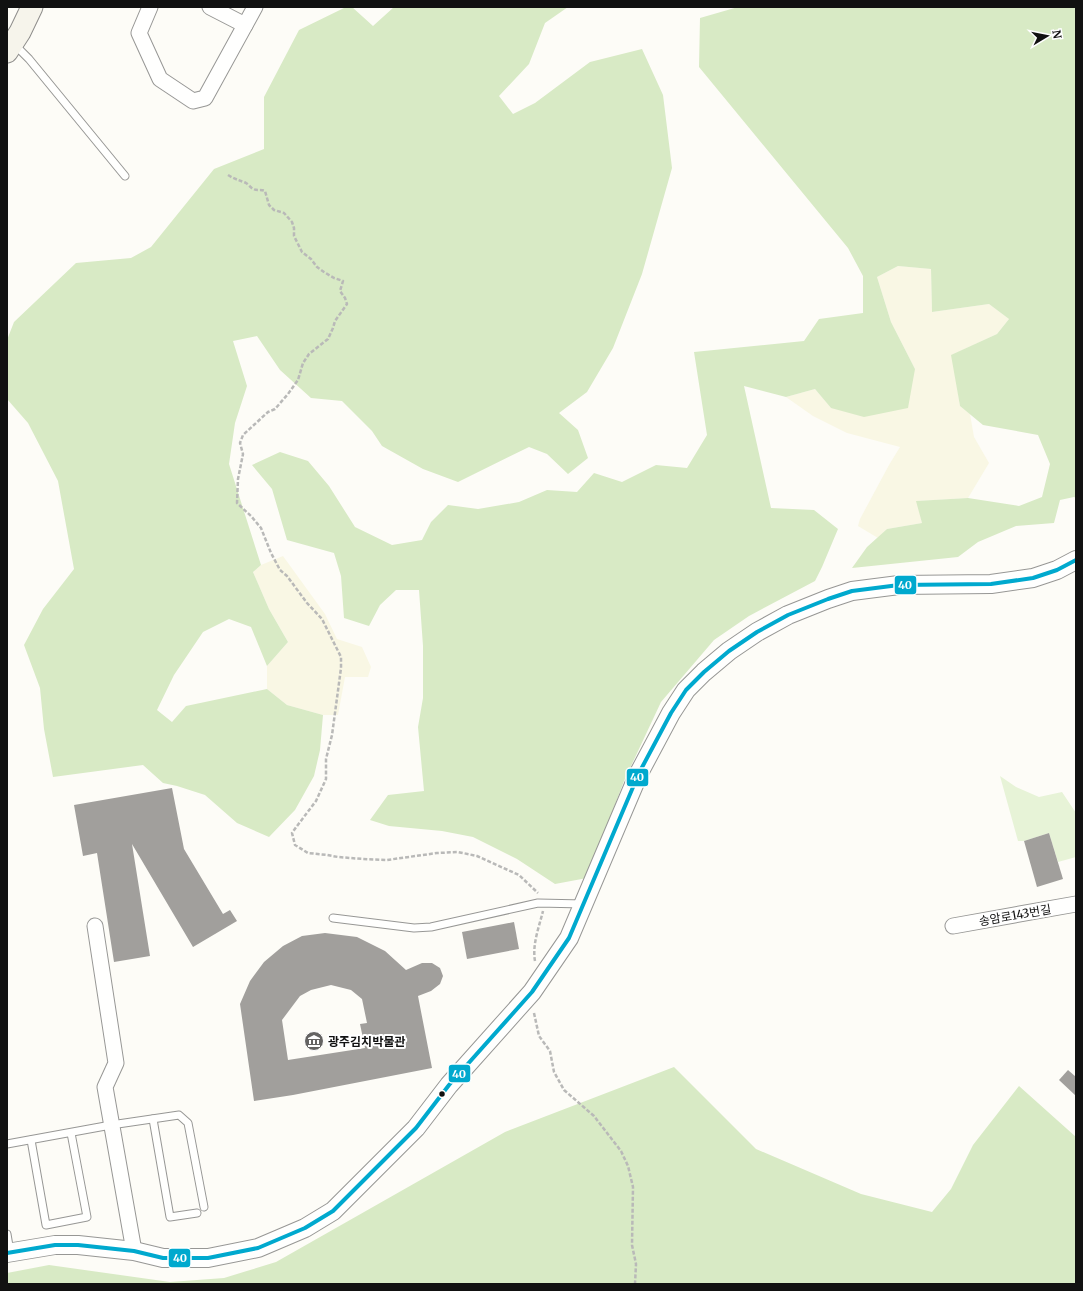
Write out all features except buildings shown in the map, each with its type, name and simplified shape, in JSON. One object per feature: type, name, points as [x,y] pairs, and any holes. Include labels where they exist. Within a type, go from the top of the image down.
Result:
[{"type":"main road","points":[[10,48],[20,32],[32,7]]},
{"type":"street","points":[[150,7],[139,33],[154,67],[160,79],[193,101],[205,98],[255,7]]},
{"type":"street","points":[[210,7],[245,25]]},
{"type":"street","points":[[9,1253],[55,1245],[78,1245],[134,1251],[163,1258],[208,1258],[258,1248],[305,1228],[333,1211],[416,1128],[449,1085],[534,988],[569,938],[638,773],[671,712],[686,690],[728,650],[788,615],[852,591],[899,585],[991,584],[1033,578],[1057,570],[1076,560]]},
{"type":"street","name":"송암로143번길","points":[[953,926],[1076,904]]},
{"type":"street","points":[[95,926],[116,1063],[105,1087],[134,1251]]},
{"type":"lane","points":[[10,48],[29,59],[125,176]]},
{"type":"lane","points":[[333,918],[414,928],[431,927],[538,903],[584,904]]},
{"type":"lane","points":[[7,1144],[179,1115],[188,1123],[204,1207]]},
{"type":"lane","points":[[153,1119],[170,1217],[198,1213]]},
{"type":"lane","points":[[31,1140],[46,1225],[87,1217],[71,1133]]},
{"type":"lane","points":[[7,1234],[9,1253]]},
{"type":"path","points":[[228,175],[232,178],[247,183],[251,188],[265,191],[269,205],[274,210],[284,213],[292,222],[294,236],[302,252],[324,272],[343,281],[340,291],[347,304],[335,321],[334,328],[328,339],[309,354],[303,363],[298,380],[288,394],[275,409],[268,412],[243,435],[240,442],[243,454],[238,478],[238,503],[261,528],[280,570],[287,576],[307,603],[322,619],[341,657],[338,698],[326,760],[326,779],[316,801],[292,833],[295,845],[308,853],[363,859],[387,860],[437,853],[458,852],[477,856],[519,875],[541,896],[544,903],[538,925],[534,958],[534,988],[539,1036],[550,1051],[554,1072],[564,1090],[594,1116],[621,1151],[628,1166],[633,1187],[632,1245],[636,1264],[635,1284]]},
{"type":"shaded area","points":[[898,266],[931,269],[932,312],[989,304],[1009,319],[997,334],[952,355],[960,406],[970,414],[974,437],[989,463],[968,498],[917,501],[922,523],[887,529],[878,538],[858,526],[860,519],[900,447],[847,433],[813,416],[786,397],[815,389],[831,408],[915,369],[891,322],[877,277]]},
{"type":"shaded area","points":[[283,556],[325,614],[337,639],[362,647],[371,667],[368,677],[345,677],[338,715],[323,715],[287,705],[267,689],[267,666],[288,642],[269,609],[253,572],[261,565]]},
{"type":"green space","points":[[346,7],[352,7],[373,26],[394,7],[568,7],[545,23],[529,64],[499,96],[513,114],[535,103],[590,62],[642,49],[663,95],[672,168],[642,274],[613,348],[587,392],[559,413],[578,430],[588,458],[568,474],[547,454],[529,447],[458,482],[423,469],[382,446],[372,431],[342,401],[311,398],[280,370],[257,336],[233,341],[247,386],[235,423],[229,464],[261,565],[253,572],[269,609],[288,642],[267,666],[251,627],[229,619],[203,632],[174,675],[157,710],[172,722],[186,706],[267,689],[287,705],[323,715],[320,750],[314,776],[295,810],[269,837],[237,823],[205,795],[163,783],[143,765],[53,777],[44,729],[40,688],[24,645],[43,609],[74,569],[58,481],[28,423],[7,399],[7,340],[14,322],[76,263],[131,258],[151,247],[214,169],[264,149],[264,97],[299,30]]},
{"type":"green space","points":[[738,7],[1076,7],[1076,498],[1074,497],[1060,500],[1054,523],[1016,526],[978,542],[958,557],[852,568],[867,547],[887,529],[922,523],[916,501],[968,498],[1019,506],[1042,497],[1050,464],[1038,435],[983,425],[960,406],[951,355],[997,334],[1009,319],[989,304],[932,312],[931,269],[898,266],[877,277],[891,322],[915,369],[908,408],[864,417],[831,408],[815,389],[786,397],[744,386],[771,508],[814,510],[838,529],[815,581],[749,616],[714,640],[661,702],[624,781],[587,878],[555,884],[517,859],[473,837],[442,831],[389,826],[370,820],[388,795],[424,791],[418,727],[423,698],[423,646],[419,590],[396,590],[380,605],[369,626],[344,618],[341,576],[334,553],[287,540],[272,489],[252,465],[280,452],[308,461],[329,486],[355,527],[392,545],[422,540],[431,522],[448,505],[478,509],[519,502],[547,490],[577,492],[594,473],[622,482],[656,465],[687,468],[707,435],[694,352],[804,341],[819,319],[863,313],[863,276],[848,248],[699,67],[700,18]]},
{"type":"green space","points":[[1000,776],[1016,787],[1039,797],[1062,792],[1076,813],[1076,857],[1058,862],[1049,833],[1024,841],[1018,841]]},
{"type":"green space","points":[[674,1067],[756,1149],[861,1194],[932,1212],[951,1189],[973,1145],[1019,1086],[1076,1137],[1076,1284],[7,1284],[7,1273],[49,1265],[170,1282],[224,1278],[276,1262],[505,1132]]},
{"type":"transit line","name":"40","points":[[7,1253],[55,1245],[78,1245],[134,1251],[163,1258],[208,1258],[258,1248],[305,1228],[333,1211],[416,1128],[449,1085],[532,992],[569,938],[639,773],[671,713],[686,690],[704,672],[729,651],[757,632],[788,615],[852,591],[899,585],[991,584],[1033,578],[1057,570],[1076,560]]},
{"type":"place","name":"광주김치박물관","points":[[314,1041]]}]
